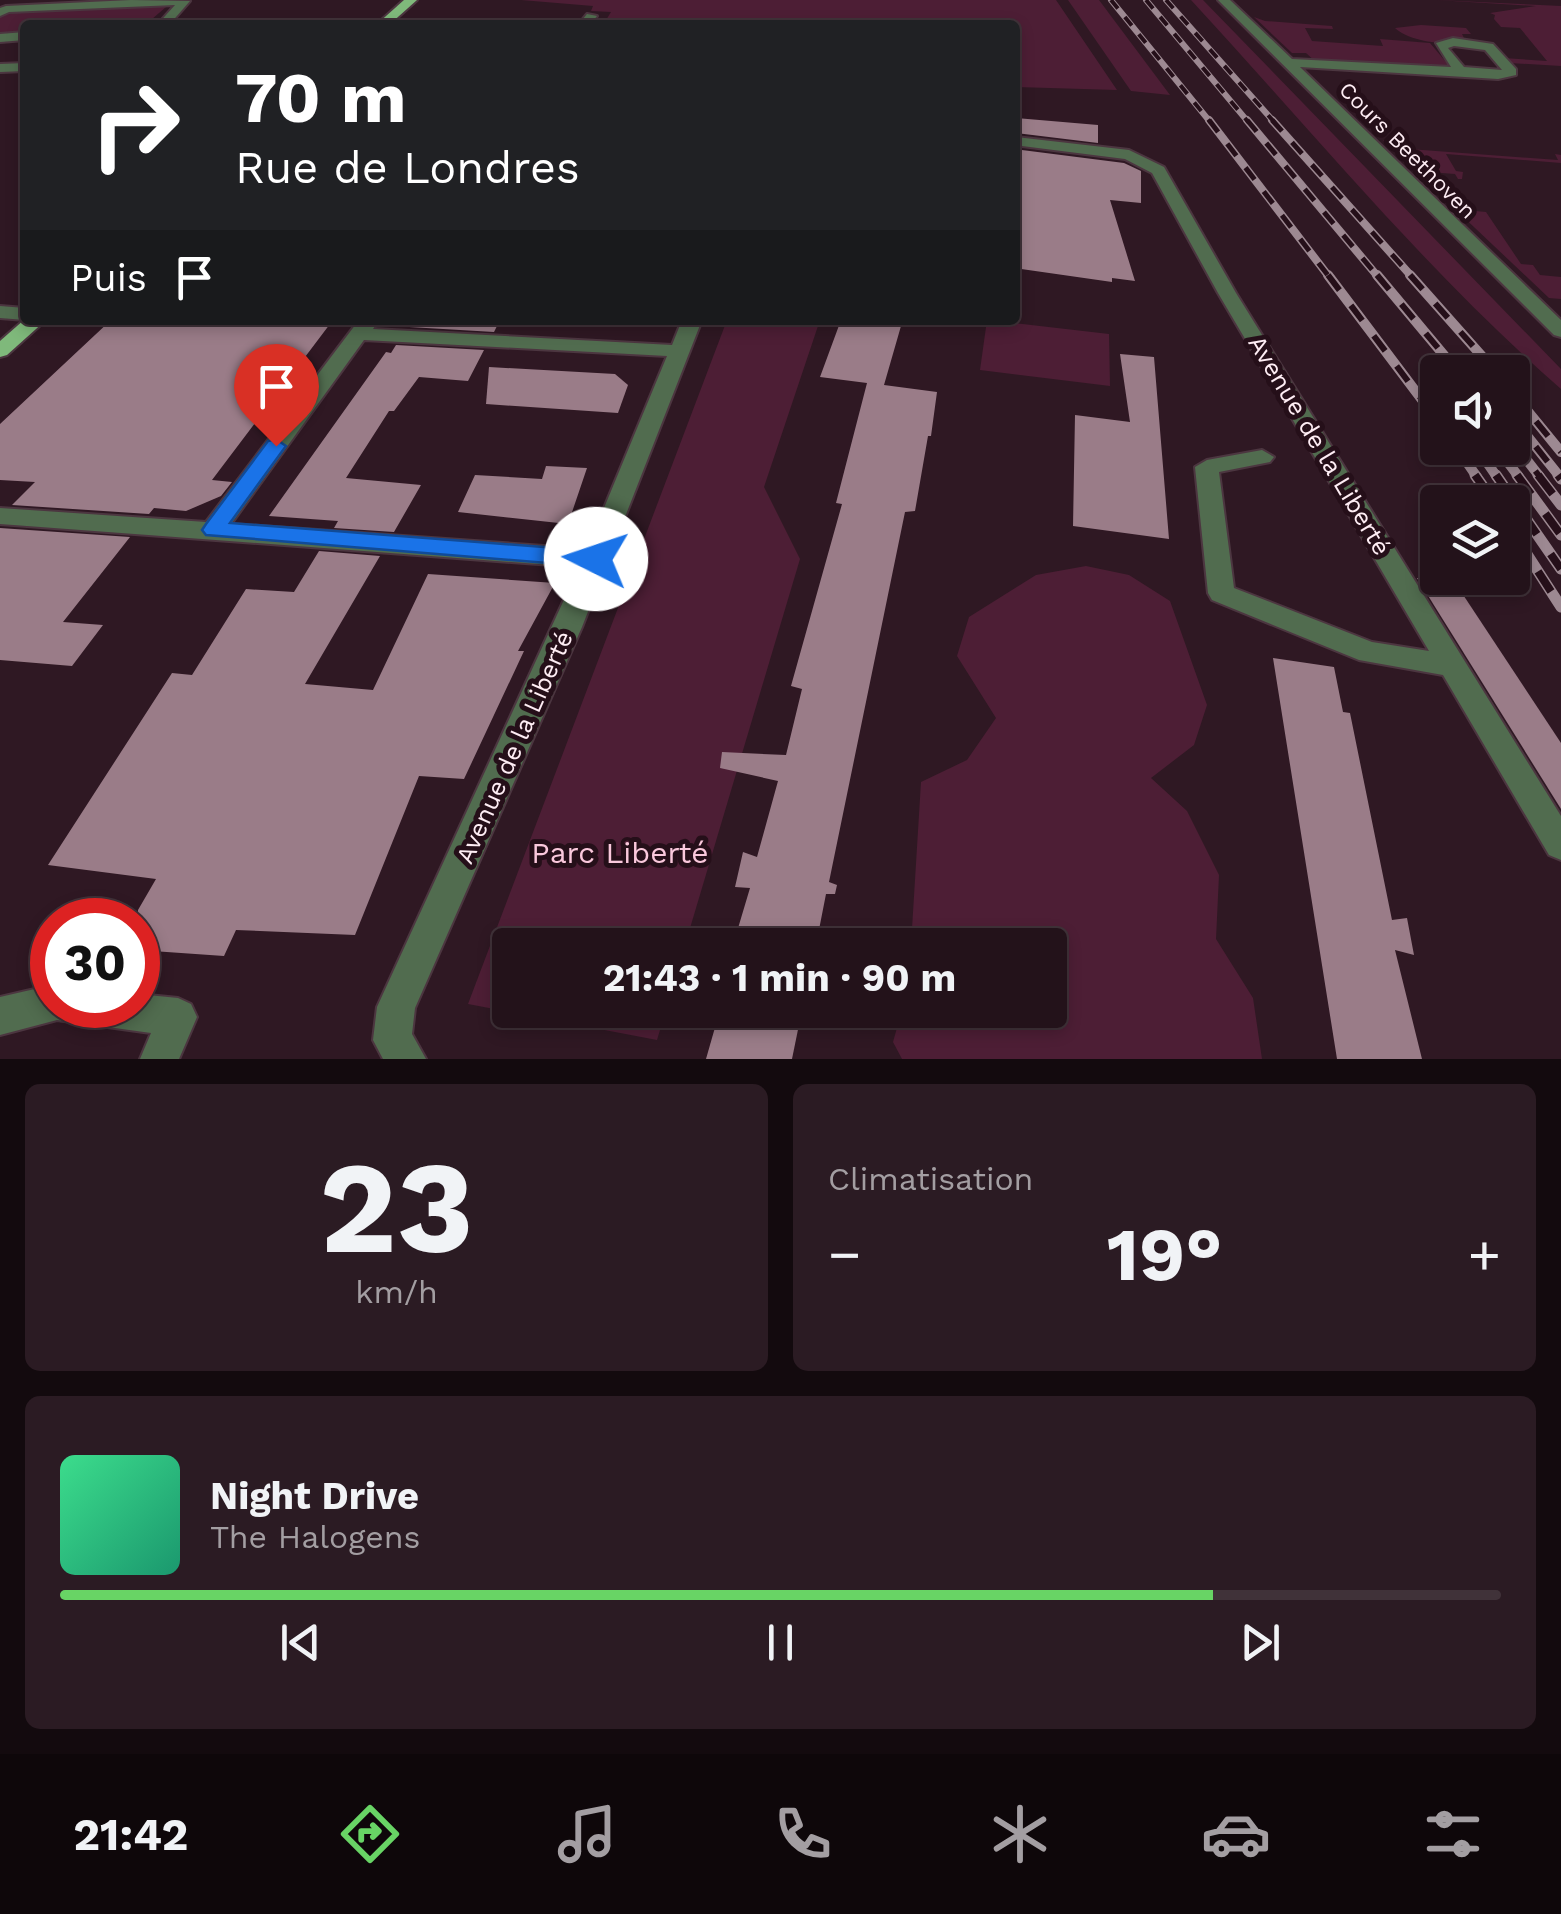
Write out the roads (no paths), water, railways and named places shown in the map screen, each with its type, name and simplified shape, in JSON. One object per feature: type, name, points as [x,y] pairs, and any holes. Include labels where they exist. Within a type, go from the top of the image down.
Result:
[{"type":"main road","points":[[388,20],[412,0]]},
{"type":"main road","points":[[0,350],[30,325]]},
{"type":"street","name":"Cours Beethoven","points":[[1224,0],[1240,5],[1288,62],[1561,331]]},
{"type":"street","points":[[8,7],[184,1],[167,20]]},
{"type":"street","points":[[1240,5],[1261,14]]},
{"type":"street","points":[[1288,62],[1498,76],[1511,72],[1485,46],[1440,44],[1457,68],[1465,72]]},
{"type":"street","points":[[1323,96],[1348,98]]},
{"type":"street","points":[[1360,134],[1391,136]]},
{"type":"street","name":"Avenue de la Liberté","points":[[1020,142],[1129,155],[1158,170],[1561,845]]},
{"type":"street","points":[[1410,185],[1443,188]]},
{"type":"street","name":"Avenue de la Liberté","points":[[407,1059],[392,1040],[396,1006],[596,559],[690,325]]},
{"type":"street","points":[[214,530],[363,327],[679,351]]},
{"type":"street","points":[[1262,457],[1207,467],[1221,593],[1370,652],[1453,666]]},
{"type":"street","points":[[0,516],[596,559]]},
{"type":"street","points":[[0,1016],[30,1009]]},
{"type":"street","points":[[159,1059],[178,1017],[160,1015]]},
{"type":"railway","points":[[1111,0],[1211,123]]},
{"type":"railway","points":[[1146,0],[1249,123]]},
{"type":"railway","points":[[1166,0],[1275,123]]},
{"type":"railway","points":[[1209,120],[1330,278]]},
{"type":"railway","points":[[1247,120],[1379,278]]},
{"type":"railway","points":[[1272,120],[1413,278]]},
{"type":"railway","points":[[1328,275],[1420,397]]},
{"type":"railway","points":[[1377,275],[1444,355]]},
{"type":"railway","points":[[1410,275],[1481,355]]},
{"type":"railway","points":[[1530,414],[1561,452]]},
{"type":"railway","points":[[1530,440],[1560,477]]},
{"type":"railway","points":[[1530,464],[1540,477]]},
{"type":"railway","points":[[1469,465],[1477,477]]},
{"type":"railway","points":[[1489,465],[1497,477]]},
{"type":"railway","points":[[1510,465],[1519,477]]},
{"type":"railway","points":[[1475,475],[1482,485]]},
{"type":"railway","points":[[1496,475],[1561,569]]},
{"type":"railway","points":[[1517,475],[1561,535]]},
{"type":"railway","points":[[1538,475],[1561,505]]},
{"type":"railway","points":[[1558,475],[1561,479]]},
{"type":"railway","points":[[1530,559],[1561,607]]},
{"type":"park label","name":"Parc Liberté","points":[[620,853]]}]
